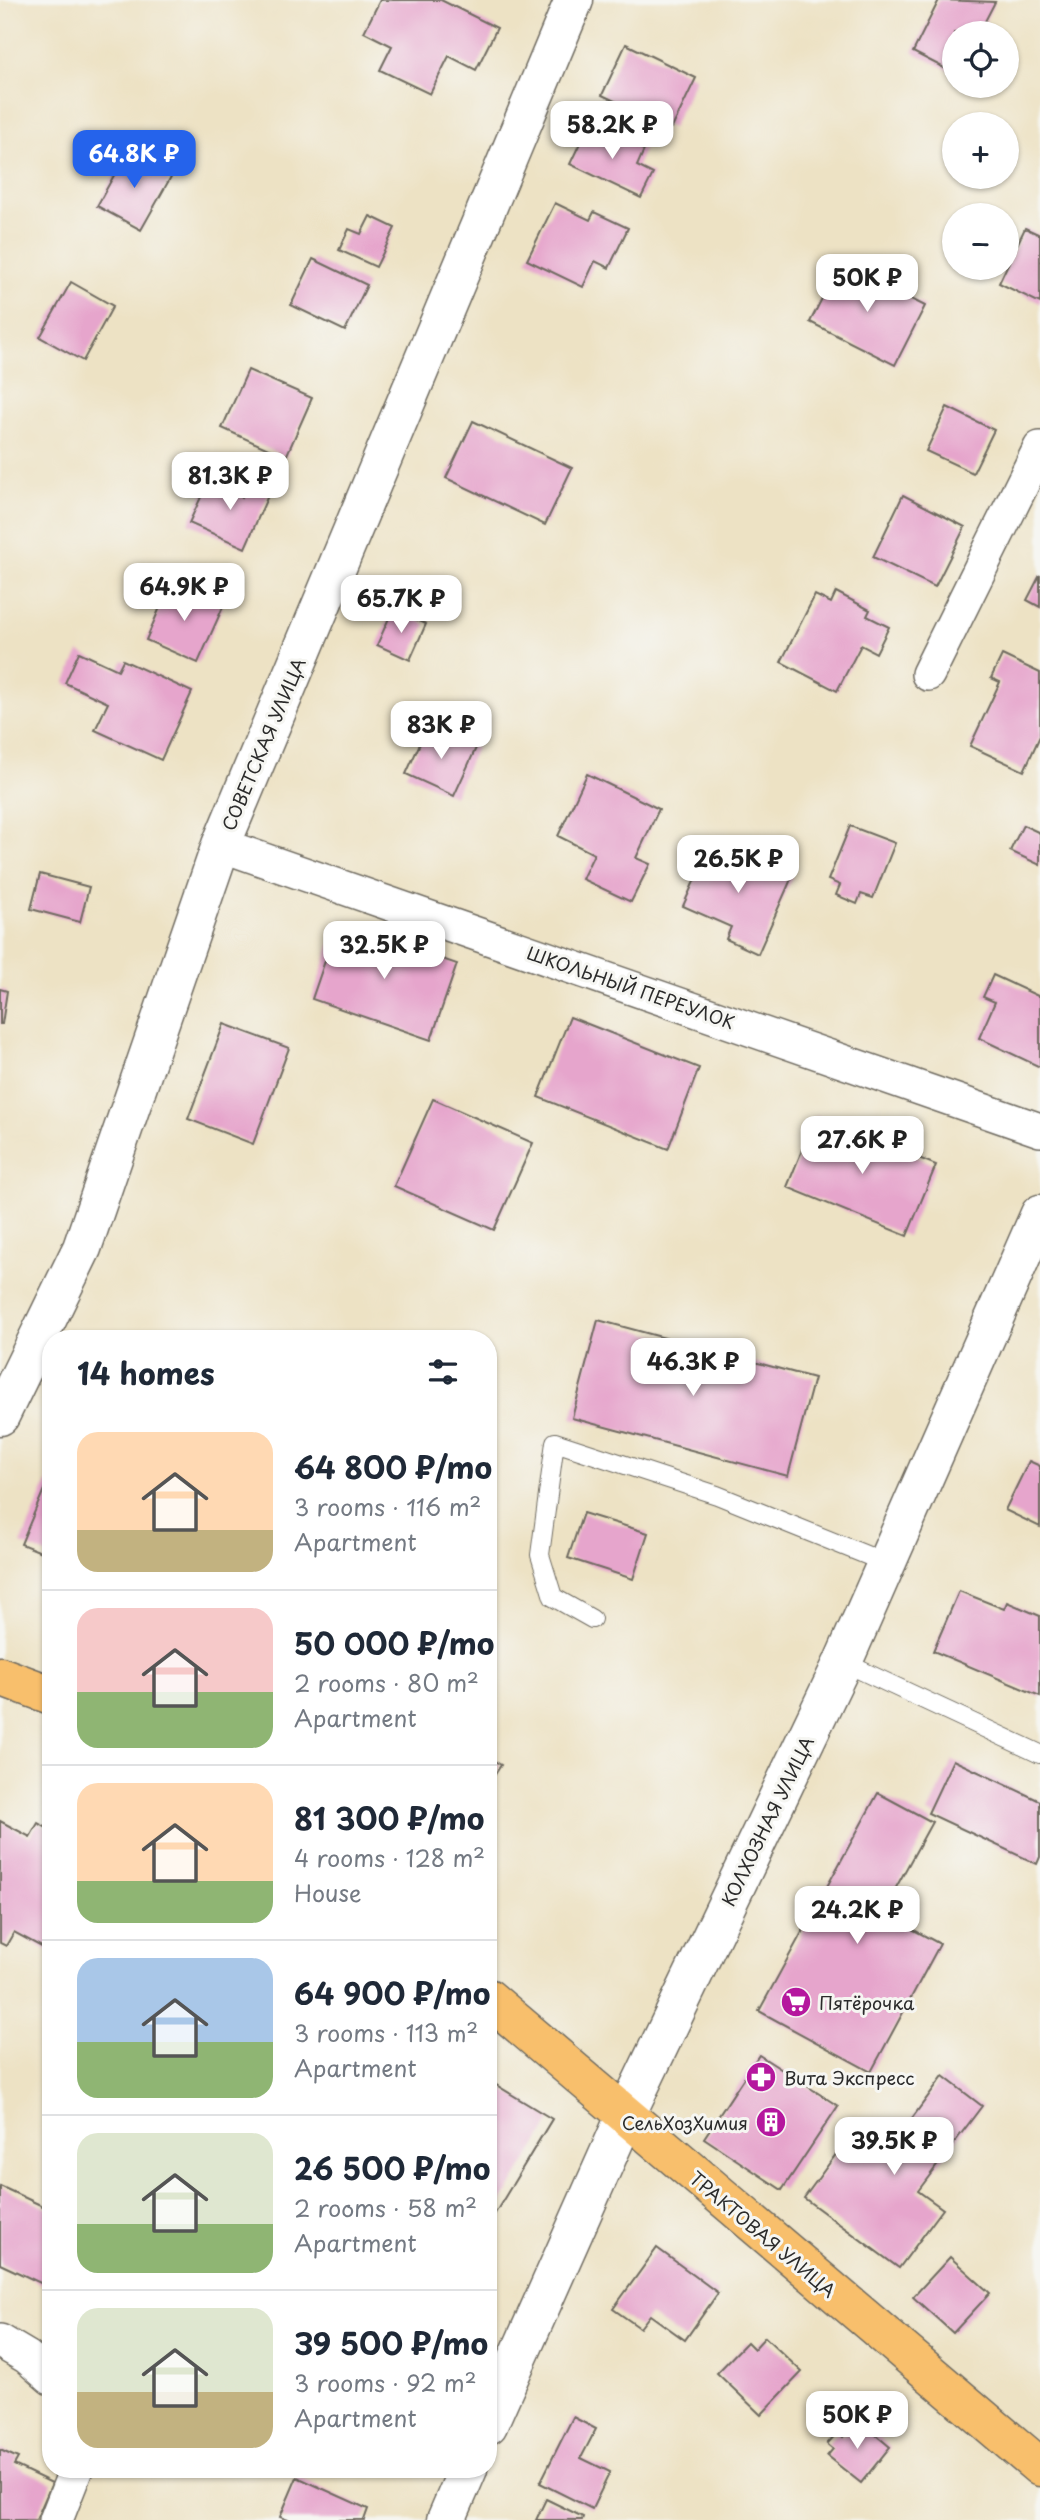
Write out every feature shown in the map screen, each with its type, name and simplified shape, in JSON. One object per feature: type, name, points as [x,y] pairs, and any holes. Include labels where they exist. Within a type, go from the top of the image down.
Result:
[{"type":"main road","points":[[0,1676],[42,1692]]},
{"type":"main road","name":"ТРАКТОВАЯ УЛИЦА","points":[[497,2006],[1040,2468]]},
{"type":"street","name":"СОВЕТСКАЯ УЛИЦА","points":[[0,1416],[82,1248],[221,845],[575,0]]},
{"type":"street","points":[[928,674],[1040,448]]},
{"type":"street","name":"ШКОЛЬНЫЙ ПЕРЕУЛОК","points":[[221,845],[1040,1130]]},
{"type":"street","name":"КОЛХОЗНАЯ УЛИЦА","points":[[497,2405],[625,2117],[843,1662],[1040,1214]]},
{"type":"street","points":[[0,2342],[27,2357],[42,2370]]},
{"type":"street","points":[[56,2520],[72,2478]]},
{"type":"street","points":[[446,2520],[464,2478]]},
{"type":"lane","points":[[592,1619],[553,1597],[540,1556],[555,1442],[717,1495],[886,1563]]},
{"type":"lane","points":[[843,1662],[1040,1754]]},
{"type":"building","points":[[380,0],[441,0],[497,28],[476,70],[449,56],[430,94],[380,70],[392,46],[364,32]]},
{"type":"building","points":[[939,0],[995,2],[985,21],[942,21],[942,67],[913,52]]},
{"type":"building","points":[[626,44],[696,78],[672,128],[602,95]]},
{"type":"building","points":[[589,124],[644,150],[637,166],[653,174],[641,198],[570,164]]},
{"type":"building","points":[[128,150],[172,175],[141,230],[97,206]]},
{"type":"building","points":[[555,203],[590,220],[594,212],[628,228],[609,268],[595,261],[583,287],[527,260]]},
{"type":"building","points":[[370,216],[395,228],[376,267],[339,250],[349,229],[361,234]]},
{"type":"building","points":[[1025,228],[1040,235],[1040,303],[999,283],[1000,280],[1019,280],[1019,241]]},
{"type":"building","points":[[313,259],[367,285],[345,331],[291,305]]},
{"type":"building","points":[[840,263],[925,306],[895,365],[810,322]]},
{"type":"building","points":[[71,282],[113,306],[83,361],[40,337]]},
{"type":"building","points":[[248,370],[312,398],[286,457],[222,428]]},
{"type":"building","points":[[947,407],[994,430],[973,473],[926,451]]},
{"type":"building","points":[[473,421],[572,468],[545,525],[446,478]]},
{"type":"building","points":[[249,481],[270,491],[245,548],[189,523],[208,482],[242,497]]},
{"type":"building","points":[[903,495],[965,527],[935,587],[873,557]]},
{"type":"building","points":[[1040,575],[1040,607],[1027,600]]},
{"type":"building","points":[[170,584],[223,607],[198,663],[146,640]]},
{"type":"building","points":[[836,592],[870,610],[867,616],[889,627],[876,653],[861,645],[837,691],[781,662],[815,595],[831,603]]},
{"type":"building","points":[[393,609],[426,624],[410,660],[377,645]]},
{"type":"building","points":[[79,652],[118,670],[123,660],[192,692],[161,760],[95,730],[108,703],[65,683]]},
{"type":"building","points":[[1002,655],[1040,673],[1040,736],[1024,771],[970,746],[1000,682],[991,678]]},
{"type":"building","points":[[428,726],[476,748],[454,796],[406,774]]},
{"type":"building","points":[[587,774],[659,809],[636,858],[650,864],[631,902],[582,879],[594,854],[558,836]]},
{"type":"building","points":[[1023,825],[1040,833],[1040,865],[1010,851]]},
{"type":"building","points":[[850,826],[895,843],[873,898],[861,894],[857,904],[836,895],[840,885],[828,880]]},
{"type":"building","points":[[712,841],[792,877],[758,954],[726,939],[731,927],[683,906]]},
{"type":"building","points":[[40,874],[89,887],[80,922],[31,909]]},
{"type":"building","points":[[338,923],[457,964],[431,1040],[312,999]]},
{"type":"building","points":[[993,975],[1040,997],[1040,1067],[979,1038],[995,1002],[983,997]]},
{"type":"building","points":[[0,989],[7,991],[2,1024],[0,1024]]},
{"type":"building","points":[[570,1017],[699,1068],[668,1149],[538,1097]]},
{"type":"building","points":[[224,1024],[289,1048],[253,1144],[188,1119]]},
{"type":"building","points":[[433,1099],[533,1143],[494,1230],[394,1186]]},
{"type":"building","points":[[816,1116],[936,1165],[907,1236],[787,1187]]},
{"type":"building","points":[[598,1320],[814,1378],[788,1476],[572,1418]]},
{"type":"building","points":[[1029,1461],[1040,1466],[1040,1527],[1005,1510]]},
{"type":"building","points":[[42,1494],[42,1552],[21,1544]]},
{"type":"building","points":[[583,1513],[648,1533],[633,1579],[568,1558]]},
{"type":"building","points":[[959,1591],[1004,1609],[1007,1602],[1040,1616],[1040,1696],[933,1651]]},
{"type":"building","points":[[953,1760],[1040,1801],[1040,1857],[1037,1864],[928,1813]]},
{"type":"building","points":[[878,1793],[932,1822],[882,1913],[940,1944],[871,2072],[759,2011]]},
{"type":"building","points":[[0,1821],[30,1837],[38,1823],[42,1825],[42,1947],[14,1932],[6,1946],[0,1943]]},
{"type":"building","name":"СельХозХимия","points":[[759,2055],[838,2106],[782,2190],[704,2138]]},
{"type":"building","points":[[943,2076],[982,2106],[918,2191],[943,2209],[899,2268],[804,2198],[853,2131],[885,2155]]},
{"type":"building","points":[[497,2085],[552,2119],[497,2210]]},
{"type":"building","points":[[0,2186],[42,2206],[42,2284],[0,2264]]},
{"type":"building","points":[[657,2248],[718,2293],[685,2340],[650,2315],[640,2328],[613,2309]]},
{"type":"building","points":[[950,2257],[990,2293],[953,2333],[913,2297]]},
{"type":"building","points":[[765,2337],[802,2372],[761,2415],[717,2373],[747,2342],[754,2349]]},
{"type":"building","points":[[573,2417],[596,2429],[581,2458],[610,2472],[592,2509],[540,2483]]},
{"type":"building","points":[[857,2419],[890,2447],[861,2483],[827,2456],[833,2449],[827,2444],[838,2432],[843,2437]]},
{"type":"building","points":[[0,2450],[18,2458],[14,2465],[52,2483],[36,2520],[0,2520]]},
{"type":"building","points":[[297,2478],[368,2509],[364,2520],[288,2520],[280,2517]]},
{"type":"building","points":[[546,2499],[583,2517],[582,2520],[536,2520]]},
{"type":"place","name":"Пятёрочка","points":[[796,2002]]},
{"type":"place","name":"Вита Экспресс","points":[[761,2077]]},
{"type":"place","name":"СельХозХимия","points":[[771,2122]]}]
